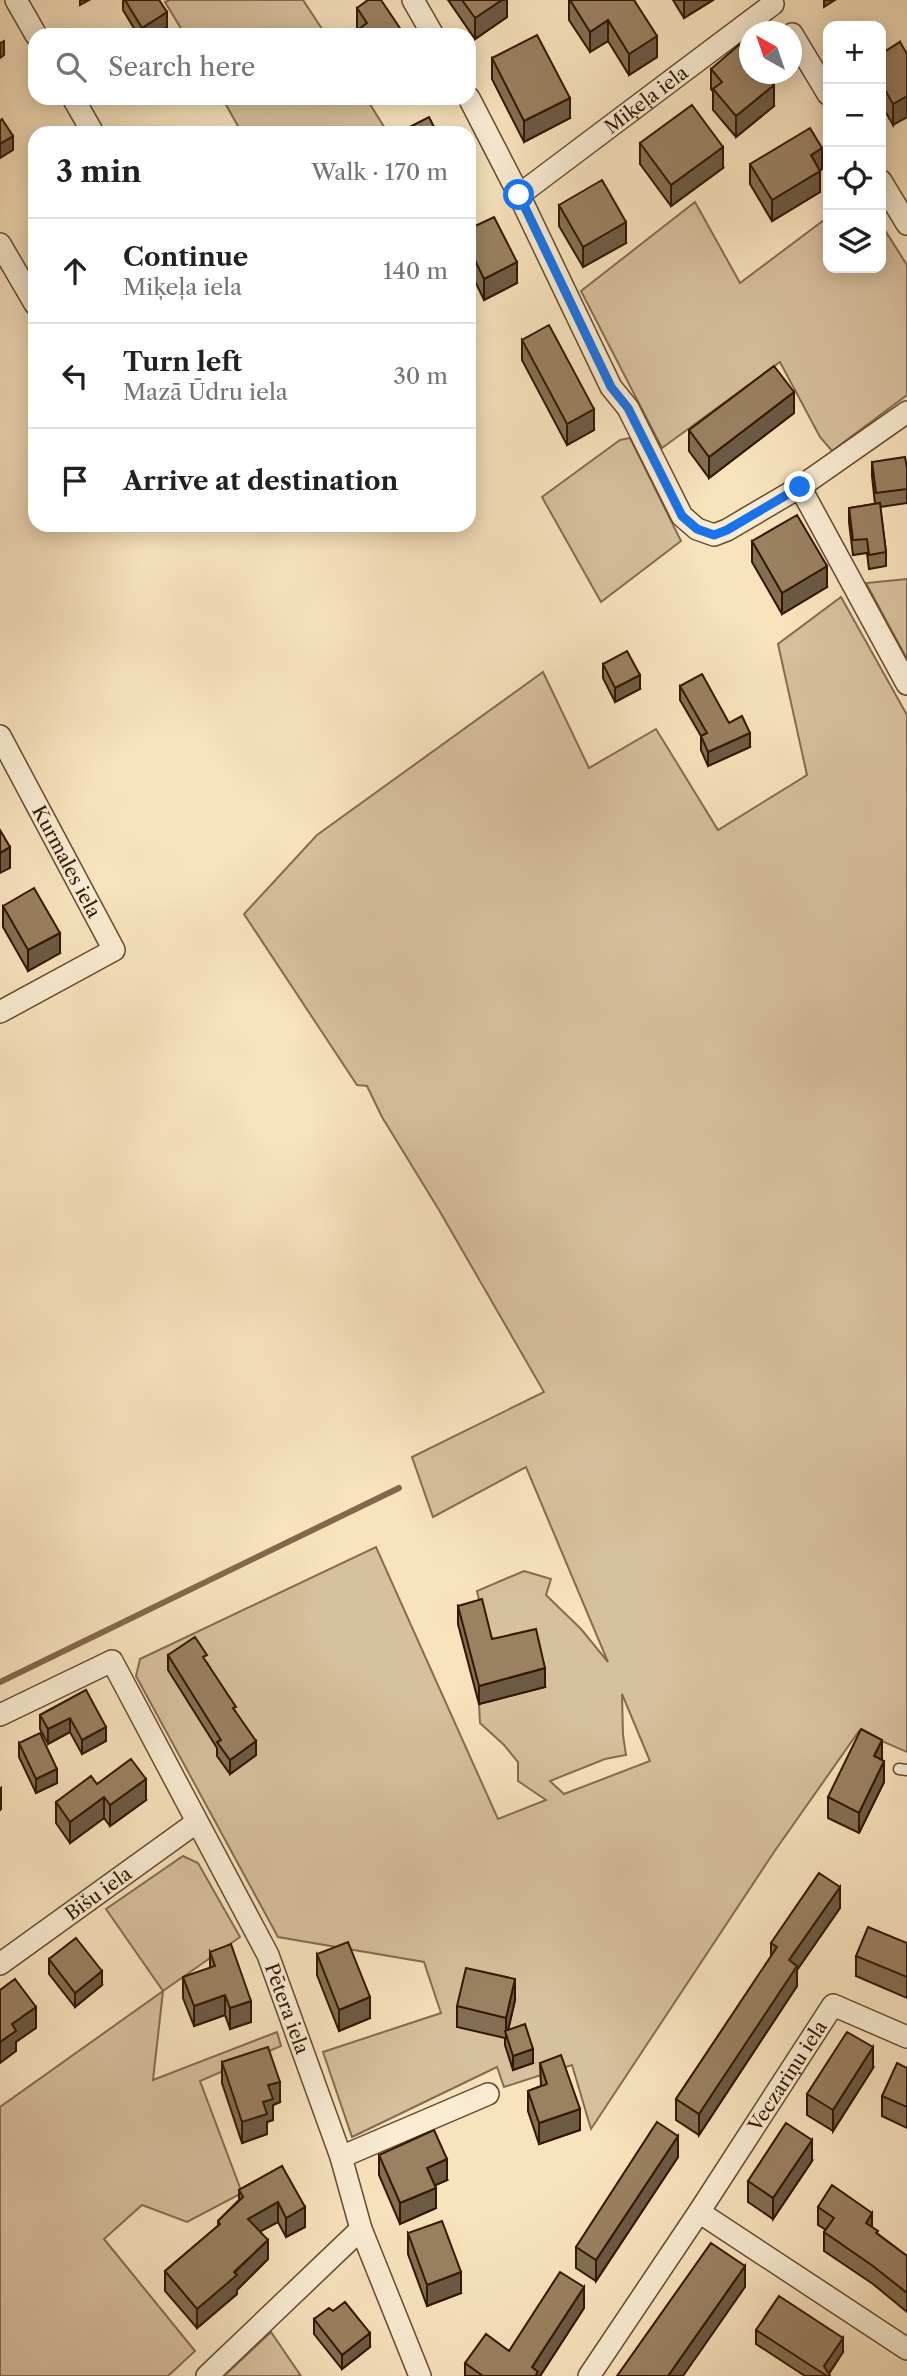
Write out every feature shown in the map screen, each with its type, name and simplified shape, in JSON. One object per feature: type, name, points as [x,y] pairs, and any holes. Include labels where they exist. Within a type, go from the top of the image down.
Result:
[{"type":"street","points":[[16,0],[32,28]]},
{"type":"street","points":[[413,0],[429,28]]},
{"type":"street","points":[[772,2],[784,21]]},
{"type":"street","name":"Miķeļa iela","points":[[519,195],[772,2]]},
{"type":"street","points":[[802,51],[823,86]]},
{"type":"street","points":[[77,105],[89,126]]},
{"type":"street","points":[[473,105],[611,387],[628,408],[682,516],[697,529],[714,535],[727,530],[800,487],[907,412]]},
{"type":"street","points":[[886,189],[907,224]]},
{"type":"street","points":[[0,244],[28,291]]},
{"type":"street","points":[[800,487],[907,684]]},
{"type":"street","name":"Kurmales iela","points":[[0,736],[114,950],[0,1012]]},
{"type":"street","name":"Pētera iela","points":[[0,1715],[112,1661],[268,1955],[341,2157],[361,2228],[421,2376]]},
{"type":"street","name":"Bišu iela","points":[[0,1964],[197,1822]]},
{"type":"street","name":"Veczariņu iela","points":[[589,2376],[833,2005],[907,2037]]},
{"type":"street","points":[[341,2157],[488,2094]]},
{"type":"street","points":[[699,2212],[907,2349]]},
{"type":"street","points":[[207,2376],[361,2228]]},
{"type":"shaded area","points":[[303,0],[321,28],[181,28],[165,2]]},
{"type":"shaded area","points":[[226,105],[370,105],[384,126],[238,126]]},
{"type":"shaded area","points":[[695,202],[740,283],[823,221],[823,273],[886,273],[886,232],[907,265],[907,395],[832,451],[820,437],[780,362],[662,448],[581,291]]},
{"type":"shaded area","points":[[630,438],[681,541],[601,602],[542,497],[620,440]]},
{"type":"shaded area","points":[[907,579],[907,659],[866,583]]},
{"type":"shaded area","points":[[841,597],[907,715],[907,1752],[859,1731],[774,1852],[591,2129],[572,2065],[504,2087],[497,2067],[352,2137],[323,2052],[441,2013],[424,1962],[278,1937],[136,1676],[140,1659],[376,1547],[498,1819],[546,1800],[518,1781],[518,1762],[480,1723],[479,1704],[502,1698],[477,1591],[524,1571],[551,1579],[546,1595],[581,1629],[608,1662],[526,1467],[433,1517],[412,1457],[544,1392],[382,1117],[367,1086],[357,1085],[244,914],[317,835],[543,672],[589,768],[656,729],[718,830],[807,775],[778,644]],"holes":[[[622,1694],[650,1761],[564,1794],[550,1781],[605,1759],[626,1755]]]},
{"type":"shaded area","points":[[183,1856],[198,1863],[240,1937],[163,1991],[106,1909]]},
{"type":"shaded area","points":[[163,1991],[153,2080],[277,2032],[281,2046],[200,2081],[242,2193],[187,2222],[142,2205],[104,2239],[195,2351],[168,2376],[0,2376],[0,2107]]},
{"type":"shaded area","points":[[271,2332],[301,2376],[224,2376]]},
{"type":"building","points":[[125,0],[159,0],[167,12],[142,28]]},
{"type":"building","points":[[368,0],[381,0],[400,28],[360,28],[367,23],[357,8]]},
{"type":"building","points":[[462,0],[502,0],[475,18]]},
{"type":"building","points":[[570,0],[634,0],[657,36],[629,54],[608,20],[590,32]]},
{"type":"building","points":[[537,35],[570,98],[524,121],[492,58]]},
{"type":"building","points":[[900,42],[907,54],[907,96],[893,104],[886,92],[886,51]]},
{"type":"building","points":[[739,45],[739,84],[774,85],[736,116],[713,89],[722,82],[711,69]]},
{"type":"building","points":[[692,105],[723,147],[671,185],[640,143]]},
{"type":"building","points":[[429,117],[434,126],[412,126]]},
{"type":"building","points":[[2,119],[13,136],[0,144],[0,121]]},
{"type":"building","points":[[810,128],[822,148],[811,155],[820,171],[772,200],[750,164]]},
{"type":"building","points":[[602,180],[626,222],[583,247],[559,205]]},
{"type":"building","points":[[494,217],[517,262],[484,279],[476,262],[476,226]]},
{"type":"building","points":[[549,325],[594,409],[567,424],[522,340]]},
{"type":"building","points":[[774,366],[794,392],[709,457],[689,430]]},
{"type":"building","points":[[905,457],[907,489],[876,493],[872,462]]},
{"type":"building","points":[[880,503],[886,552],[869,555],[867,539],[853,540],[849,508]]},
{"type":"building","points":[[797,515],[827,566],[782,593],[752,541]]},
{"type":"building","points":[[627,651],[640,675],[615,688],[603,664]]},
{"type":"building","points":[[702,674],[729,723],[742,716],[750,733],[708,752],[701,736],[707,733],[680,686]]},
{"type":"building","points":[[0,830],[10,847],[0,853]]},
{"type":"building","points":[[34,888],[60,933],[28,950],[3,906]]},
{"type":"building","points":[[482,1599],[492,1639],[536,1629],[545,1668],[479,1686],[458,1606]]},
{"type":"building","points":[[195,1637],[207,1655],[203,1657],[256,1741],[230,1760],[217,1742],[221,1740],[168,1655]]},
{"type":"building","points":[[86,1690],[106,1727],[82,1740],[70,1718],[48,1729],[40,1715]]},
{"type":"building","points":[[861,1729],[882,1740],[874,1756],[884,1761],[859,1813],[828,1797]]},
{"type":"building","points":[[40,1733],[57,1769],[36,1779],[19,1743]]},
{"type":"building","points":[[131,1759],[146,1779],[110,1805],[104,1797],[70,1822],[56,1802],[91,1776],[97,1784]]},
{"type":"building","points":[[819,1873],[840,1887],[789,1960],[797,1966],[699,2114],[676,2099],[777,1947],[771,1943]]},
{"type":"building","points":[[868,1927],[907,1943],[907,1977],[856,1956]]},
{"type":"building","points":[[76,1938],[102,1971],[75,1993],[49,1959]]},
{"type":"building","points":[[348,1942],[370,1997],[339,2010],[317,1954]]},
{"type":"building","points":[[231,1944],[251,2001],[230,2008],[225,1995],[194,2006],[183,1977],[215,1966],[210,1952]]},
{"type":"building","points":[[466,1968],[515,1979],[506,2018],[457,2006]]},
{"type":"building","points":[[15,1979],[36,2007],[12,2024],[16,2031],[0,2042],[0,1990]]},
{"type":"building","points":[[525,2024],[533,2049],[513,2056],[505,2031]]},
{"type":"building","points":[[847,2032],[873,2047],[833,2110],[807,2094]]},
{"type":"building","points":[[268,2047],[280,2082],[268,2085],[273,2099],[263,2102],[267,2114],[242,2122],[222,2062]]},
{"type":"building","points":[[561,2055],[580,2109],[539,2123],[528,2091],[547,2084],[540,2063]]},
{"type":"building","points":[[897,2063],[907,2068],[907,2107],[882,2096]]},
{"type":"building","points":[[657,2122],[678,2136],[596,2260],[576,2247]]},
{"type":"building","points":[[786,2123],[812,2140],[773,2198],[748,2181]]},
{"type":"building","points":[[434,2130],[447,2159],[427,2168],[436,2188],[400,2203],[379,2155]]},
{"type":"building","points":[[282,2166],[305,2207],[286,2218],[278,2202],[248,2219],[268,2240],[234,2272],[237,2275],[197,2309],[165,2271],[220,2224],[218,2221],[243,2197],[239,2190]]},
{"type":"building","points":[[832,2185],[872,2213],[866,2223],[907,2256],[907,2293],[824,2232],[834,2218],[818,2207]]},
{"type":"building","points":[[442,2221],[461,2272],[427,2285],[408,2233]]},
{"type":"building","points":[[711,2243],[745,2266],[668,2376],[617,2376]]},
{"type":"building","points":[[560,2272],[584,2287],[532,2367],[538,2372],[535,2376],[483,2376],[465,2363],[486,2334],[509,2351]]},
{"type":"building","points":[[779,2296],[843,2338],[824,2366],[830,2376],[756,2330]]},
{"type":"building","points":[[345,2302],[370,2333],[342,2355],[314,2319],[329,2308],[333,2311]]},
{"type":"waterway","points":[[0,1682],[399,1488]]},
{"type":"route","points":[[519,195],[611,387],[628,408],[682,516],[697,529],[714,535],[800,487]]}]
